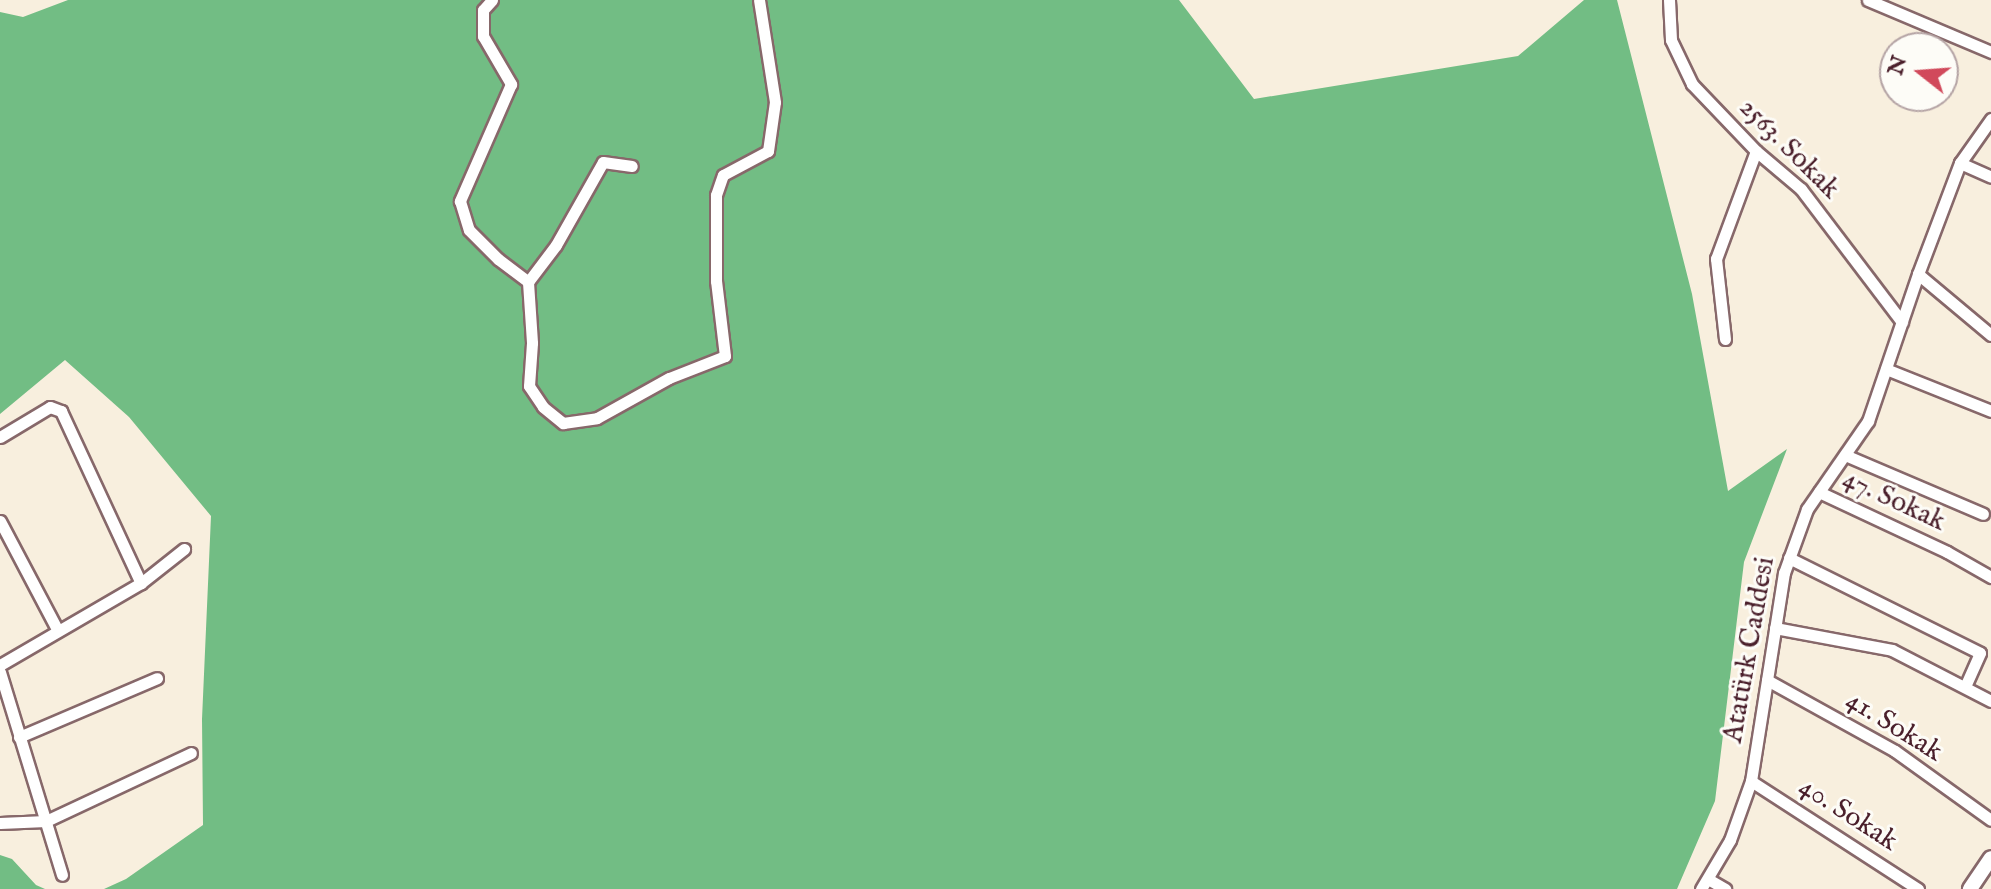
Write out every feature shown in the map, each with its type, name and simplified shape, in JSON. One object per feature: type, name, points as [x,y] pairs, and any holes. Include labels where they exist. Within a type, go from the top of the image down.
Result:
[{"type":"street","points":[[492,0],[483,10],[483,36],[511,84],[460,201],[469,230],[498,259],[528,282]]},
{"type":"street","points":[[632,166],[603,162],[556,245],[528,282],[532,343],[529,386],[543,407],[563,423],[597,418],[669,378],[725,356],[716,281],[716,195],[723,175],[768,151],[775,102],[759,0]]},
{"type":"street","name":"2563. Sokak","points":[[1669,0],[1671,40],[1692,84],[1756,151],[1801,189],[1902,322]]},
{"type":"street","points":[[1868,0],[1991,52]]},
{"type":"street","name":"Atatürk Caddesi","points":[[1704,884],[1730,840],[1751,781],[1789,558],[1807,509],[1868,421],[1960,163],[1991,119]]},
{"type":"street","points":[[1725,339],[1716,259],[1756,151]]},
{"type":"street","points":[[1960,163],[1991,177]]},
{"type":"street","points":[[1918,274],[1991,335]]},
{"type":"street","points":[[1886,369],[1991,411]]},
{"type":"street","points":[[0,437],[50,407],[61,411],[141,583]]},
{"type":"street","points":[[1845,455],[1983,514]]},
{"type":"street","name":"47. Sokak","points":[[1819,492],[1947,552],[1991,577]]},
{"type":"street","points":[[0,521],[58,631]]},
{"type":"street","points":[[0,665],[141,583],[184,549]]},
{"type":"street","points":[[1789,558],[1980,653],[1965,686]]},
{"type":"street","points":[[1775,628],[1892,650],[1991,701]]},
{"type":"street","points":[[0,672],[62,875]]},
{"type":"street","points":[[19,737],[157,678]]},
{"type":"street","name":"41. Sokak","points":[[1767,680],[1895,751],[1991,820]]},
{"type":"street","points":[[0,823],[46,821],[191,753]]},
{"type":"street","name":"40. Sokak","points":[[1751,781],[1918,889]]},
{"type":"street","points":[[1970,889],[1991,858]]},
{"type":"street","points":[[1704,884],[1725,889]]},
{"type":"green space","points":[[68,0],[1179,0],[1254,99],[1518,56],[1584,0],[1617,0],[1692,294],[1728,491],[1787,449],[1744,562],[1715,801],[1677,889],[104,889],[126,879],[203,825],[202,719],[211,516],[129,417],[65,360],[0,414],[0,12],[23,17]]},
{"type":"green space","points":[[0,855],[12,859],[36,885],[45,889],[0,889]]}]
